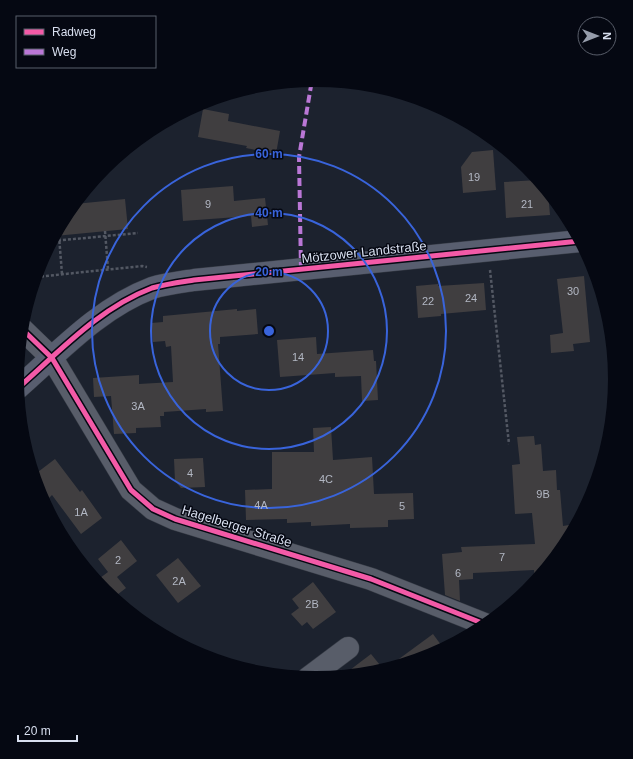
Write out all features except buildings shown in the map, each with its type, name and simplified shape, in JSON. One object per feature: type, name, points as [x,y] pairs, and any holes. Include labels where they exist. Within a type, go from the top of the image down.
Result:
[{"type":"main road","name":"Mötzower Landstraße","points":[[24,383],[89,325],[126,301],[153,288],[194,280],[574,241]]},
{"type":"street","points":[[28,335],[52,358]]},
{"type":"street","name":"Hagelberger Straße","points":[[52,358],[131,490],[153,509],[175,519],[371,579],[480,622]]},
{"type":"street","points":[[316,672],[348,648]]},
{"type":"path","points":[[105,231],[108,269]]},
{"type":"path","points":[[62,274],[60,240],[138,233]]},
{"type":"path","points":[[488,250],[509,444]]},
{"type":"path","points":[[43,276],[142,266],[149,268]]},
{"type":"marked path","points":[[301,270],[299,157],[311,87]]},
{"type":"cycle path","points":[[24,382],[80,332],[97,319],[114,307],[152,288],[194,280],[575,242]]},
{"type":"cycle path","points":[[28,335],[52,358],[131,490],[153,509],[175,519],[371,579],[480,622]]}]
